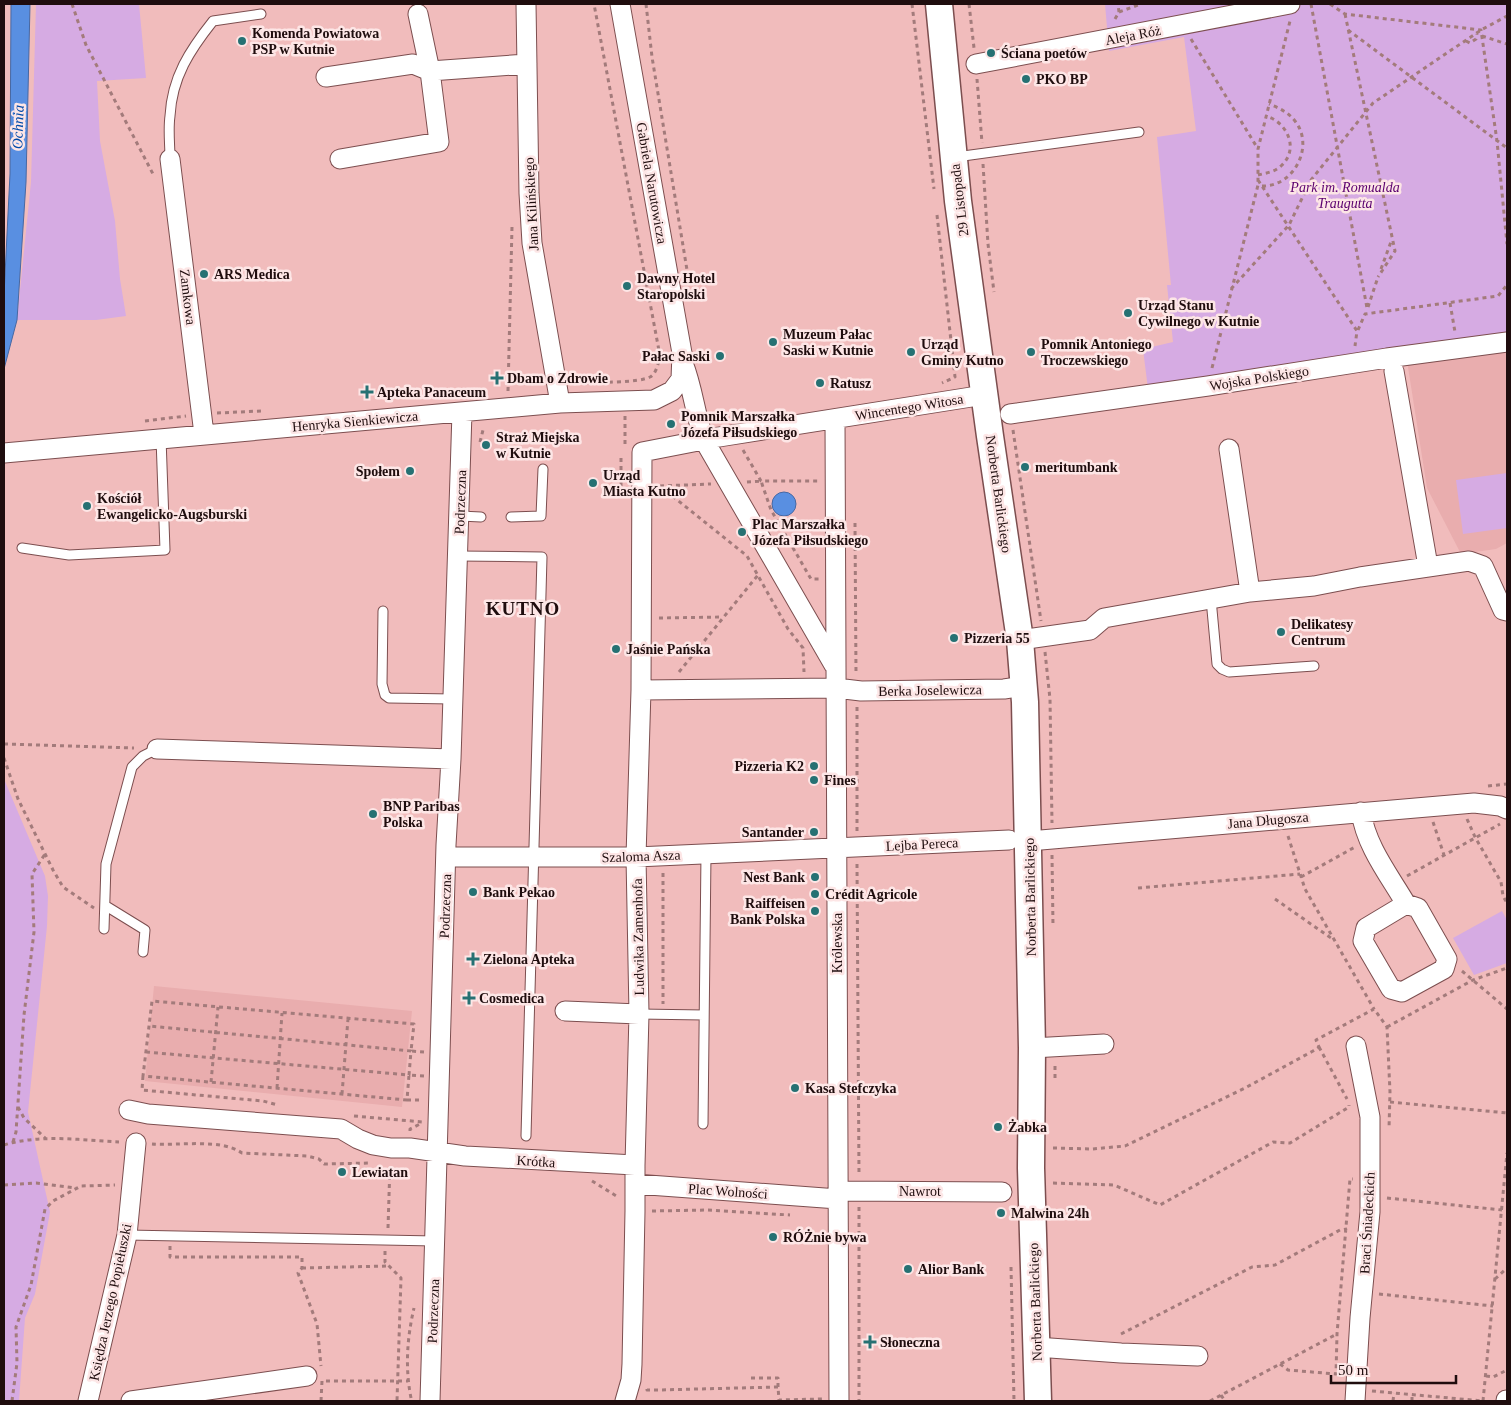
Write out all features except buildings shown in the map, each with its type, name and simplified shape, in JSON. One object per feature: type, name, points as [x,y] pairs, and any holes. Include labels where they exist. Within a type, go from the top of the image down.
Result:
[{"type":"street","name":"Jana Kilińskiego","points":[[526,4],[529,194],[532,243],[560,403]]},
{"type":"street","name":"Gabriela Narutowicza","points":[[620,4],[682,362]]},
{"type":"street","name":"29 Listopada","points":[[939,4],[954,157],[984,395]]},
{"type":"street","name":"Aleja Róż","points":[[976,64],[1291,8]]},
{"type":"street","points":[[340,159],[439,142],[430,71],[418,14]]},
{"type":"street","points":[[326,77],[414,64],[430,71],[527,64]]},
{"type":"street","name":"Zamkowa","points":[[170,159],[204,434]]},
{"type":"street","name":"Wojska Polskiego","points":[[1012,423],[1208,386],[1507,342]]},
{"type":"street","points":[[682,362],[690,380],[697,420],[704,440],[836,667]]},
{"type":"street","name":"Henryka Sienkiewicza","points":[[4,453],[560,403],[654,400],[672,392],[681,379],[682,362]]},
{"type":"street","points":[[1394,371],[1428,566]]},
{"type":"street","name":"Wincentego Witosa","points":[[835,419],[984,395]]},
{"type":"street","name":"Norberta Barlickiego","points":[[984,395],[1020,640],[1024,686],[1019,841],[1032,1048],[1031,1177],[1038,1401]]},
{"type":"street","name":"Podrzeczna","points":[[430,1401],[446,857],[460,516],[462,412]]},
{"type":"street","points":[[835,419],[836,688],[640,690],[634,488],[642,452],[734,434],[835,419]]},
{"type":"street","points":[[1228,449],[1250,592]]},
{"type":"street","points":[[1020,640],[1090,630],[1104,618],[1250,592],[1314,586],[1468,561],[1483,566],[1503,610],[1507,611]]},
{"type":"street","name":"Berka Joselewicza","points":[[836,688],[861,691],[1004,689],[1024,686]]},
{"type":"street","name":"Królewska","points":[[836,688],[838,1195]]},
{"type":"street","name":"Ludwika Zamenhofa","points":[[635,1184],[639,1014],[636,857],[640,690]]},
{"type":"street","points":[[157,749],[451,759]]},
{"type":"street","name":"Jana Długosza","points":[[1019,841],[1474,803],[1500,806],[1504,816]]},
{"type":"street","points":[[1361,812],[1363,827],[1368,839],[1406,904],[1418,908],[1447,959],[1444,969],[1402,992],[1391,989],[1363,940],[1366,928],[1406,904]]},
{"type":"street","name":"Lejba Pereca","points":[[836,848],[1019,841]]},
{"type":"street","name":"Szaloma Asza","points":[[446,857],[636,857],[836,848]]},
{"type":"street","points":[[565,1011],[639,1014]]},
{"type":"street","points":[[1032,1048],[1104,1044]]},
{"type":"street","name":"Braci Śniadeckich","points":[[1355,1401],[1360,1318],[1370,1212],[1370,1117],[1356,1046]]},
{"type":"street","name":"Krótka","points":[[129,1110],[148,1114],[342,1130],[358,1139],[391,1148],[474,1157],[634,1165]]},
{"type":"street","name":"Księdza Jerzego Popiełuszki","points":[[88,1401],[127,1235],[136,1143]]},
{"type":"street","points":[[625,1401],[630,1388],[632,1372],[635,1184]]},
{"type":"street","name":"Plac Wolności","points":[[635,1184],[838,1195]]},
{"type":"street","name":"Nawrot","points":[[838,1195],[859,1191],[1002,1192]]},
{"type":"street","points":[[831,1400],[838,1195]]},
{"type":"street","points":[[1036,1347],[1198,1356]]},
{"type":"street","points":[[132,1401],[314,1378]]},
{"type":"lane","points":[[170,159],[170,115],[178,77],[192,48],[213,21],[261,14]]},
{"type":"lane","points":[[954,157],[1139,132]]},
{"type":"lane","points":[[22,548],[69,554],[165,550],[161,438]]},
{"type":"lane","points":[[511,517],[541,516],[543,468]]},
{"type":"lane","points":[[460,516],[481,516]]},
{"type":"lane","points":[[458,556],[542,557],[526,1136]]},
{"type":"lane","points":[[1211,599],[1217,664],[1222,670],[1229,672],[1314,666]]},
{"type":"lane","points":[[383,611],[382,684],[385,695],[389,698],[453,699]]},
{"type":"lane","points":[[104,929],[106,864],[132,766],[143,756],[157,749]]},
{"type":"lane","points":[[703,1124],[706,854]]},
{"type":"lane","points":[[106,906],[145,930],[143,952]]},
{"type":"lane","points":[[639,1014],[704,1015]]},
{"type":"lane","points":[[127,1235],[435,1241]]},
{"type":"path","points":[[72,4],[86,45],[155,178]]},
{"type":"path","points":[[594,4],[660,356],[656,370],[650,376],[638,380],[623,380]]},
{"type":"path","points":[[646,4],[652,57],[689,285]]},
{"type":"path","points":[[912,4],[934,190]]},
{"type":"path","points":[[969,4],[976,64],[982,149]]},
{"type":"path","points":[[1118,4],[1119,12],[1141,4]]},
{"type":"path","points":[[1311,4],[1367,308]]},
{"type":"path","points":[[1330,4],[1345,14],[1481,30]]},
{"type":"path","points":[[1291,8],[1258,149],[1258,180],[1260,186],[1289,226],[1357,331]]},
{"type":"path","points":[[1345,14],[1394,251],[1378,277]]},
{"type":"path","points":[[1231,289],[1289,226],[1311,180],[1373,104],[1481,30],[1507,16]]},
{"type":"path","points":[[1183,26],[1258,149]]},
{"type":"path","points":[[1348,30],[1507,148]]},
{"type":"path","points":[[1481,30],[1497,141],[1507,244]]},
{"type":"path","points":[[1482,36],[1507,44]]},
{"type":"path","points":[[1260,186],[1278,183],[1290,175],[1299,163],[1303,150],[1302,135],[1296,122],[1286,112],[1269,104]]},
{"type":"path","points":[[1258,175],[1273,171],[1282,166],[1290,148],[1290,138],[1286,129],[1279,122],[1266,116]]},
{"type":"path","points":[[983,158],[988,244],[995,301]]},
{"type":"path","points":[[1208,386],[1231,289],[1260,186]]},
{"type":"path","points":[[934,384],[943,383],[955,377],[936,208]]},
{"type":"path","points":[[1352,364],[1357,331],[1392,239]]},
{"type":"path","points":[[1365,314],[1498,296],[1507,285]]},
{"type":"path","points":[[1450,303],[1458,348]]},
{"type":"path","points":[[734,434],[761,481],[836,481]]},
{"type":"path","points":[[621,458],[621,490],[660,486],[747,556],[788,629],[803,648],[805,688]]},
{"type":"path","points":[[855,519],[856,676],[861,682],[861,702],[856,708],[859,1401]]},
{"type":"path","points":[[676,675],[758,575]]},
{"type":"path","points":[[656,618],[723,617]]},
{"type":"path","points":[[4,744],[157,749]]},
{"type":"path","points":[[4,758],[5,770],[18,799],[63,887],[105,916]]},
{"type":"path","points":[[1465,816],[1501,882],[1503,896],[1507,903]]},
{"type":"path","points":[[1394,883],[1475,837],[1504,816]]},
{"type":"path","points":[[1432,819],[1444,855]]},
{"type":"path","points":[[1287,833],[1305,889],[1374,1009],[1387,1027],[1473,980],[1507,968]]},
{"type":"path","points":[[1138,888],[1300,875],[1368,839]]},
{"type":"path","points":[[13,1142],[16,1132],[24,1016],[34,932],[32,874],[46,854]]},
{"type":"path","points":[[658,856],[663,868],[663,1014]]},
{"type":"path","points":[[1275,899],[1334,940]]},
{"type":"path","points":[[1447,959],[1507,1009]]},
{"type":"path","points":[[421,1025],[152,1000],[143,1076],[425,1101]]},
{"type":"path","points":[[211,1082],[218,1007]]},
{"type":"path","points":[[1053,1183],[1114,1185],[1160,1205],[1273,1142],[1290,1143],[1349,1107],[1347,1098],[1316,1040],[1374,1009]]},
{"type":"path","points":[[277,1088],[282,1013]]},
{"type":"path","points":[[342,1094],[348,1019]]},
{"type":"path","points":[[407,1100],[414,1024]]},
{"type":"path","points":[[149,1026],[428,1052]]},
{"type":"path","points":[[1053,1148],[1092,1149],[1125,1146],[1245,1088],[1319,1047]]},
{"type":"path","points":[[145,1052],[426,1076]]},
{"type":"path","points":[[1390,1102],[1507,1113]]},
{"type":"path","points":[[18,1107],[24,1118],[46,1139]]},
{"type":"path","points":[[4,1145],[13,1142],[46,1139],[136,1143]]},
{"type":"path","points":[[159,1144],[212,1144],[234,1147],[242,1153],[307,1156],[319,1159],[324,1164],[400,1163]]},
{"type":"path","points":[[1371,1390],[1483,1401],[1507,1153]]},
{"type":"path","points":[[390,1163],[385,1262],[401,1278],[397,1401]]},
{"type":"path","points":[[1280,1364],[1288,1370],[1336,1374],[1337,1334],[1350,1179],[1370,1179]]},
{"type":"path","points":[[4,1185],[36,1183],[77,1188]]},
{"type":"path","points":[[12,1401],[17,1363],[16,1327],[31,1285],[45,1209],[53,1201],[80,1186],[132,1184]]},
{"type":"path","points":[[1386,1198],[1502,1211],[1507,1217]]},
{"type":"path","points":[[686,1210],[796,1215]]},
{"type":"path","points":[[1121,1334],[1252,1267],[1275,1265],[1340,1230],[1347,1229]]},
{"type":"path","points":[[170,1235],[170,1258],[302,1257],[302,1268],[298,1274],[317,1324],[320,1344],[314,1378],[321,1401]]},
{"type":"path","points":[[302,1268],[389,1266]]},
{"type":"path","points":[[1495,1279],[1507,1268]]},
{"type":"path","points":[[1379,1294],[1493,1306]]},
{"type":"path","points":[[412,1401],[408,1381],[409,1331],[414,1307]]},
{"type":"path","points":[[1210,1401],[1337,1334]]},
{"type":"path","points":[[1486,1376],[1494,1378],[1507,1370]]},
{"type":"path","points":[[314,1378],[408,1381]]},
{"type":"path","points":[[751,1378],[778,1378],[779,1400],[831,1400]]},
{"type":"path","points":[[647,1390],[778,1387]]},
{"type":"path","points":[[1393,1401],[1394,1392]]},
{"type":"path","points":[[1412,1394],[1412,1401]]},
{"type":"path","points":[[1221,1395],[1225,1401]]},
{"type":"shaded area","points":[[1507,338],[1507,543],[1496,549],[1461,554],[1427,488],[1405,348]]},
{"type":"shaded area","points":[[154,986],[412,1011],[402,1107],[145,1081]]},
{"type":"green space","points":[[36,4],[139,4],[146,78],[97,81],[100,141],[115,221],[120,279],[126,316],[96,320],[17,320],[31,182]]},
{"type":"green space","name":"Park im. Romualda Traugutta","points":[[1105,4],[1507,4],[1507,338],[1148,389],[1143,349],[1173,342],[1167,285],[1171,285],[1157,137],[1196,131],[1184,37],[1109,51]]},
{"type":"green space","points":[[1507,473],[1507,528],[1463,534],[1456,480]]},
{"type":"green space","points":[[4,779],[45,876],[48,896],[47,926],[28,1112],[50,1212],[35,1294],[25,1318],[19,1401],[4,1401]]},
{"type":"green space","points":[[1502,911],[1507,920],[1507,963],[1474,975],[1453,938]]},
{"type":"water","name":"Ochnia","points":[[11,4],[30,4],[26,182],[17,320],[4,369],[4,295],[10,174]]},
{"type":"water","points":[[784,492],[792,496],[796,504],[792,512],[784,516],[776,512],[772,504],[776,496]]},
{"type":"place","name":"Komenda Powiatowa PSP w Kutnie","points":[[242,41]]},
{"type":"place","name":"Ściana poetów","points":[[991,53]]},
{"type":"place","name":"PKO BP","points":[[1026,79]]},
{"type":"place","name":"ARS Medica","points":[[204,274]]},
{"type":"place","name":"Dawny Hotel Staropolski","points":[[627,286]]},
{"type":"place","name":"Urząd Stanu Cywilnego w Kutnie","points":[[1128,313]]},
{"type":"place","name":"Muzeum Pałac Saski w Kutnie","points":[[773,342]]},
{"type":"place","name":"Urząd Gminy Kutno","points":[[911,352]]},
{"type":"place","name":"Pomnik Antoniego Troczewskiego","points":[[1031,352]]},
{"type":"place","name":"Pałac Saski","points":[[720,356]]},
{"type":"place","name":"Dbam o Zdrowie","points":[[497,378]]},
{"type":"place","name":"Ratusz","points":[[820,383]]},
{"type":"place","name":"Apteka Panaceum","points":[[367,392]]},
{"type":"place","name":"Pomnik Marszałka Józefa Piłsudskiego","points":[[671,424]]},
{"type":"place","name":"Straż Miejska w Kutnie","points":[[486,445]]},
{"type":"place","name":"meritumbank","points":[[1025,467]]},
{"type":"place","name":"Społem","points":[[410,471]]},
{"type":"place","name":"Urząd Miasta Kutno","points":[[593,483]]},
{"type":"place","name":"Kościół Ewangelicko-Augsburski","points":[[87,506]]},
{"type":"place","name":"Plac Marszałka Józefa Piłsudskiego","points":[[742,532]]},
{"type":"place","name":"Delikatesy Centrum","points":[[1281,632]]},
{"type":"place","name":"Pizzeria 55","points":[[954,638]]},
{"type":"place","name":"Jaśnie Pańska","points":[[616,649]]},
{"type":"place","name":"Pizzeria K2","points":[[814,766]]},
{"type":"place","name":"Fines","points":[[814,780]]},
{"type":"place","name":"BNP Paribas Polska","points":[[373,814]]},
{"type":"place","name":"Santander","points":[[814,832]]},
{"type":"place","name":"Nest Bank","points":[[815,877]]},
{"type":"place","name":"Bank Pekao","points":[[473,892]]},
{"type":"place","name":"Crédit Agricole","points":[[815,894]]},
{"type":"place","name":"Raiffeisen Bank Polska","points":[[815,911]]},
{"type":"place","name":"Zielona Apteka","points":[[473,959]]},
{"type":"place","name":"Cosmedica","points":[[469,998]]},
{"type":"place","name":"Kasa Stefczyka","points":[[795,1088]]},
{"type":"place","name":"Żabka","points":[[998,1127]]},
{"type":"place","name":"Lewiatan","points":[[342,1172]]},
{"type":"place","name":"Malwina 24h","points":[[1001,1213]]},
{"type":"place","name":"RÓŻnie bywa","points":[[773,1237]]},
{"type":"place","name":"Alior Bank","points":[[908,1269]]},
{"type":"place","name":"Słoneczna","points":[[870,1342]]},
{"type":"district","name":"KUTNO","points":[[523,608]]}]
